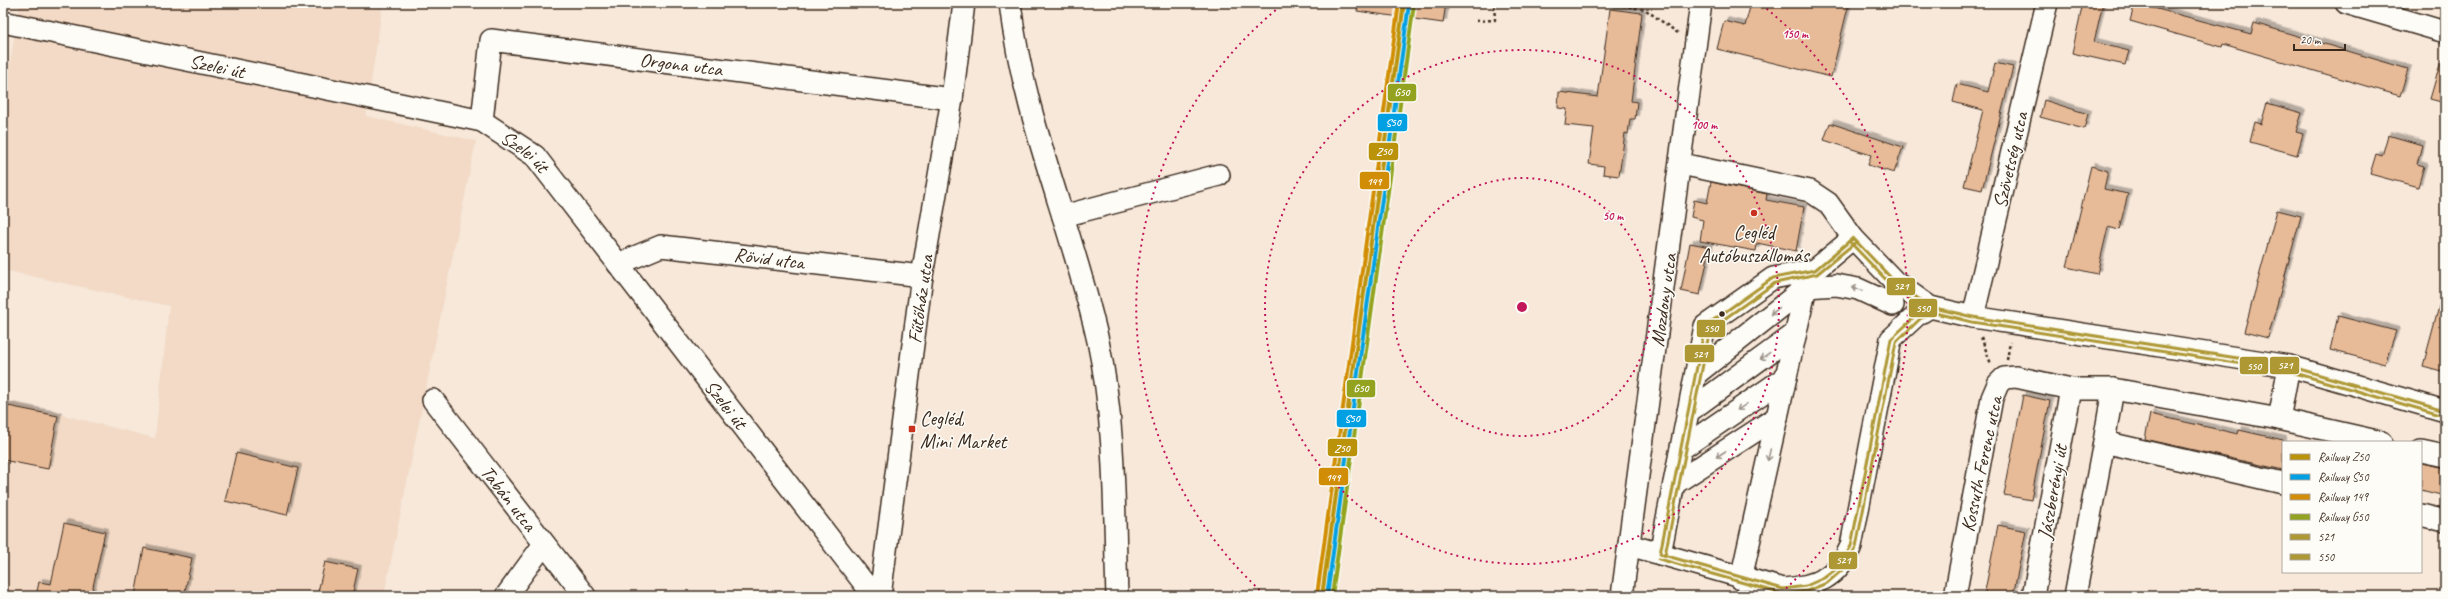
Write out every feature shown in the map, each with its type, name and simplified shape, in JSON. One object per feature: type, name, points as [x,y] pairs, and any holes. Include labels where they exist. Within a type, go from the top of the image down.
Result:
[{"type":"street","name":"Fűtőház utca","points":[[880,596],[922,276],[952,99],[964,3]]},
{"type":"street","points":[[1010,3],[1026,88],[1092,316],[1107,395],[1112,447],[1118,596]]},
{"type":"street","name":"Mozdony utca","points":[[1622,596],[1681,164],[1701,3]]},
{"type":"street","name":"Szövetség utca","points":[[1973,317],[2047,3]]},
{"type":"street","points":[[2346,3],[2445,32]]},
{"type":"street","name":"Szelei út","points":[[3,22],[482,121],[535,156],[874,596]]},
{"type":"street","name":"Orgona utca","points":[[482,121],[491,40],[952,99]]},
{"type":"street","points":[[1681,164],[1810,191],[1828,203],[1853,238],[1895,282],[1930,307],[1973,317],[2289,366],[2445,411]]},
{"type":"street","points":[[1063,216],[1219,175]]},
{"type":"street","points":[[1696,374],[1811,278],[1853,238]]},
{"type":"street","name":"Rövid utca","points":[[618,264],[661,246],[922,276]]},
{"type":"street","points":[[1660,554],[1705,326],[1773,278],[1811,278],[1858,289],[1893,305]]},
{"type":"street","points":[[1741,579],[1796,333],[1811,278]]},
{"type":"street","points":[[1629,545],[1741,579],[1783,589],[1802,588],[1820,582],[1834,572],[1845,561],[1851,546],[1891,339],[1895,282]]},
{"type":"street","points":[[1891,339],[1917,315],[1930,307]]},
{"type":"street","points":[[1688,412],[1796,333]]},
{"type":"street","points":[[2289,366],[2279,419],[2377,441]]},
{"type":"street","points":[[1681,449],[1786,377]]},
{"type":"street","name":"Kossuth Ferenc utca","points":[[1955,596],[1992,398],[2001,381],[2016,377],[2071,388],[2113,389],[2279,419]]},
{"type":"street","name":"Jászberényi út","points":[[2033,596],[2071,388]]},
{"type":"street","points":[[2075,596],[2113,389]]},
{"type":"street","name":"Tabán utca","points":[[434,400],[584,596]]},
{"type":"street","points":[[1674,484],[1777,417]]},
{"type":"street","points":[[2104,442],[2282,483]]},
{"type":"street","points":[[2422,451],[2445,456]]},
{"type":"street","points":[[2422,515],[2445,521]]},
{"type":"street","points":[[506,596],[544,544]]},
{"type":"path","points":[[1476,21],[1495,20],[1494,3]]},
{"type":"path","points":[[1611,3],[1646,10],[1696,46]]},
{"type":"path","points":[[1973,317],[2001,381]]},
{"type":"path","points":[[2001,381],[2014,323]]},
{"type":"shaded area","points":[[20,3],[383,3],[366,116],[476,141],[384,596],[3,596],[3,400],[155,438],[169,306],[3,270],[3,106]]},
{"type":"building","points":[[1358,3],[1446,3],[1443,23],[1357,11]]},
{"type":"building","points":[[1751,3],[1849,3],[1831,77],[1717,49],[1724,21],[1745,26]]},
{"type":"building","points":[[2083,3],[2103,3],[2094,42],[2129,51],[2125,65],[2072,53]]},
{"type":"building","points":[[2135,3],[2251,34],[2254,23],[2408,69],[2400,96],[2223,44],[2222,47],[2130,21]]},
{"type":"building","points":[[1610,9],[1642,13],[1631,101],[1637,102],[1635,119],[1630,119],[1628,134],[1625,133],[1619,176],[1603,174],[1604,166],[1589,164],[1594,128],[1565,125],[1567,109],[1558,108],[1559,92],[1598,97]]},
{"type":"building","points":[[2441,61],[2445,62],[2445,103],[2430,99]]},
{"type":"building","points":[[1995,63],[2013,67],[1982,190],[1964,186],[1983,110],[1953,102],[1957,84],[1988,92]]},
{"type":"building","points":[[2044,100],[2088,114],[2084,129],[2040,117]]},
{"type":"building","points":[[2267,103],[2302,113],[2296,132],[2303,134],[2297,155],[2250,142],[2255,122],[2261,124]]},
{"type":"building","points":[[1830,123],[1903,147],[1894,173],[1868,165],[1871,155],[1824,140]]},
{"type":"building","points":[[2388,135],[2422,145],[2417,164],[2424,166],[2418,187],[2370,174],[2376,154],[2382,156]]},
{"type":"building","points":[[2091,166],[2108,171],[2104,189],[2128,194],[2119,230],[2108,227],[2097,274],[2067,267]]},
{"type":"building","name":"Cegléd Autóbuszállomás","points":[[1711,182],[1767,194],[1766,200],[1804,207],[1796,251],[1757,243],[1756,251],[1700,241],[1703,220],[1691,217],[1694,200],[1707,203]]},
{"type":"building","points":[[2277,210],[2301,216],[2268,338],[2244,332]]},
{"type":"building","points":[[1690,243],[1710,247],[1700,295],[1681,291]]},
{"type":"building","points":[[2441,299],[2445,300],[2445,372],[2423,366]]},
{"type":"building","points":[[2338,316],[2396,331],[2385,364],[2330,350]]},
{"type":"building","points":[[2023,395],[2050,401],[2031,500],[2004,495]]},
{"type":"building","points":[[3,405],[58,416],[48,469],[3,460]]},
{"type":"building","points":[[2150,414],[2238,434],[2239,430],[2283,440],[2282,470],[2145,439]]},
{"type":"building","points":[[236,453],[298,468],[287,515],[225,501]]},
{"type":"building","points":[[2422,463],[2445,468],[2445,496],[2422,490]]},
{"type":"building","points":[[64,523],[105,532],[91,596],[36,596],[39,582],[51,584]]},
{"type":"building","points":[[1998,525],[2026,531],[2013,596],[1984,596]]},
{"type":"building","points":[[144,548],[192,558],[184,596],[135,596]]},
{"type":"building","points":[[325,562],[358,569],[352,596],[317,596]]},
{"type":"rail line","name":"149","points":[[1317,595],[1399,3]]},
{"type":"rail line","name":"Z50","points":[[1322,596],[1404,3]]},
{"type":"rail line","name":"S50","points":[[1327,596],[1409,4]]},
{"type":"rail line","name":"G50","points":[[1332,596],[1414,4]]},
{"type":"transit line","name":"521","points":[[1853,238],[1895,282],[1930,307],[1962,314]]},
{"type":"transit line","name":"521","points":[[1660,554],[1705,326],[1773,278],[1815,270],[1853,238]]},
{"type":"transit line","name":"550","points":[[1849,241],[1892,286],[1927,311],[1961,319]]},
{"type":"transit line","name":"550","points":[[1665,555],[1710,329],[1775,283],[1817,274],[1856,242]]},
{"type":"transit line","name":"521","points":[[1660,554],[1783,589],[1806,586],[1824,578],[1840,566],[1851,546],[1891,339],[1917,315],[1930,307],[1973,317],[2289,366],[2445,411]]},
{"type":"transit line","name":"550","points":[[1659,559],[1783,594],[1807,591],[1827,583],[1843,569],[1856,547],[1896,342],[1920,319],[1931,312],[1972,322],[2288,371],[2444,416]]},
{"type":"place","name":"Cegléd Autóbuszállomás","points":[[1754,213]]},
{"type":"place","name":"Cegléd, Mini Market","points":[[912,429]]}]
